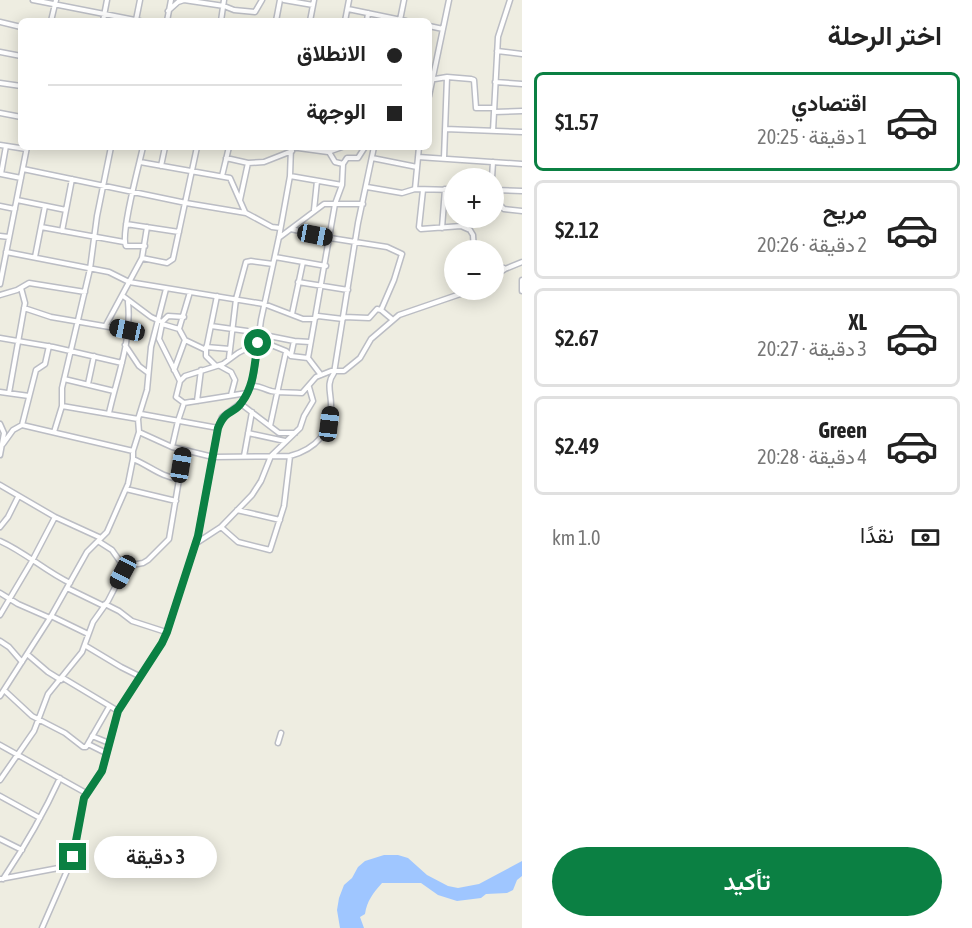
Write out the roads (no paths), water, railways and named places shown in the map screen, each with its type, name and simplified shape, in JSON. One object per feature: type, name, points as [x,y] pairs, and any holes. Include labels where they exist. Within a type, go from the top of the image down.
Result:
[{"type":"street","points":[[33,0],[55,2],[123,18]]},
{"type":"street","points":[[104,18],[107,0]]},
{"type":"street","points":[[137,18],[140,0]]},
{"type":"street","points":[[167,18],[171,0]]},
{"type":"street","points":[[168,12],[181,0],[255,12],[262,0]]},
{"type":"street","points":[[222,18],[224,0]]},
{"type":"street","points":[[277,18],[282,0],[314,2],[311,18]]},
{"type":"street","points":[[346,18],[350,0]]},
{"type":"street","points":[[400,18],[404,0]]},
{"type":"street","points":[[432,76],[449,0]]},
{"type":"street","points":[[493,130],[497,51],[501,25],[510,0]]},
{"type":"street","points":[[52,18],[55,2]]},
{"type":"street","points":[[348,9],[391,18]]},
{"type":"street","points":[[367,18],[368,13]]},
{"type":"street","points":[[0,22],[18,26]]},
{"type":"street","points":[[432,27],[443,29]]},
{"type":"street","points":[[497,51],[522,54]]},
{"type":"street","points":[[0,52],[18,55]]},
{"type":"street","points":[[432,58],[437,59]]},
{"type":"street","points":[[444,158],[447,77]]},
{"type":"street","points":[[432,79],[447,77],[474,80],[476,108],[522,111]]},
{"type":"street","points":[[495,82],[522,84]]},
{"type":"street","points":[[0,83],[18,86]]},
{"type":"street","points":[[0,113],[18,116]]},
{"type":"street","points":[[445,129],[522,132]]},
{"type":"street","points":[[18,147],[3,145],[1,174],[21,178]]},
{"type":"street","points":[[0,284],[27,150]]},
{"type":"street","points":[[54,432],[62,406],[64,379],[90,269],[110,150]]},
{"type":"street","points":[[142,150],[124,242],[125,246],[145,246]]},
{"type":"street","points":[[161,166],[164,150]]},
{"type":"street","points":[[142,258],[165,263],[173,259],[196,150]]},
{"type":"street","points":[[222,176],[228,150]]},
{"type":"street","points":[[226,158],[248,163],[264,162],[288,150]]},
{"type":"street","points":[[42,928],[73,857],[81,808],[86,793],[102,771],[118,711],[167,632],[193,550],[222,417],[241,404],[251,386],[264,304],[290,176],[292,150]]},
{"type":"street","points":[[310,150],[328,152],[334,150]]},
{"type":"street","points":[[321,375],[308,358],[326,266],[335,204],[342,185],[343,164],[347,158],[358,158],[363,150]]},
{"type":"street","points":[[139,432],[172,447],[213,457],[290,456],[308,449],[328,429],[331,404],[328,384],[334,373],[357,242],[358,223],[373,150]]},
{"type":"street","points":[[415,189],[419,150]]},
{"type":"street","points":[[328,152],[335,162],[343,164]]},
{"type":"street","points":[[418,157],[522,164]]},
{"type":"street","points":[[372,158],[417,167]]},
{"type":"street","points":[[140,162],[230,178],[246,213]]},
{"type":"street","points":[[493,162],[493,168]]},
{"type":"street","points":[[240,200],[248,163]]},
{"type":"street","points":[[22,169],[246,213],[272,227],[280,228]]},
{"type":"street","points":[[290,176],[342,185]]},
{"type":"street","points":[[62,231],[72,180]]},
{"type":"street","points":[[314,210],[317,181]]},
{"type":"street","points":[[367,187],[402,193],[415,189],[444,189]]},
{"type":"street","points":[[423,190],[419,227],[424,230],[461,226],[470,230],[474,240]]},
{"type":"street","points":[[504,190],[522,191]]},
{"type":"street","points":[[16,200],[66,210]]},
{"type":"street","points":[[442,228],[444,202]]},
{"type":"street","points":[[279,237],[324,204],[363,204]]},
{"type":"street","points":[[0,206],[15,209]]},
{"type":"street","points":[[35,257],[45,206]]},
{"type":"street","points":[[504,209],[522,211]]},
{"type":"street","points":[[126,224],[179,232]]},
{"type":"street","points":[[41,227],[124,242]]},
{"type":"street","points":[[106,325],[142,258],[147,228]]},
{"type":"street","points":[[291,230],[387,247],[402,254],[381,310]]},
{"type":"street","points":[[0,236],[9,237]]},
{"type":"street","points":[[6,252],[108,272],[129,282],[264,304],[303,319],[314,319],[318,316],[365,319],[377,309],[393,320]]},
{"type":"street","points":[[275,257],[326,266]]},
{"type":"street","points":[[229,359],[236,299],[246,262],[273,264]]},
{"type":"street","points":[[292,314],[303,262]]},
{"type":"street","points":[[505,268],[522,262]]},
{"type":"street","points":[[522,280],[522,291]]},
{"type":"street","points":[[298,282],[348,290]]},
{"type":"street","points":[[0,295],[29,283],[85,292]]},
{"type":"street","points":[[9,393],[25,303],[21,288]]},
{"type":"street","points":[[0,696],[50,617],[87,552],[113,522],[126,489],[134,459],[133,451],[147,390],[151,349],[161,322],[166,289]]},
{"type":"street","points":[[179,329],[190,292]]},
{"type":"street","points":[[123,296],[161,322],[179,329],[185,340],[206,349],[230,350]]},
{"type":"street","points":[[217,296],[206,356],[233,375],[235,380],[231,395]]},
{"type":"street","points":[[251,386],[277,392],[302,393],[313,379],[330,371],[334,373],[344,371],[360,358],[371,339],[393,320],[415,308],[444,299]]},
{"type":"street","points":[[109,413],[122,363],[128,301]]},
{"type":"street","points":[[24,308],[51,317],[127,330]]},
{"type":"street","points":[[161,322],[168,316],[184,317]]},
{"type":"street","points":[[211,326],[310,342]]},
{"type":"street","points":[[259,335],[266,343],[286,351],[291,356],[308,358]]},
{"type":"street","points":[[0,338],[49,346],[122,363]]},
{"type":"street","points":[[156,339],[166,351],[180,381]]},
{"type":"street","points":[[174,370],[185,340]]},
{"type":"street","points":[[291,356],[294,341]]},
{"type":"street","points":[[247,393],[184,403],[176,397],[180,381],[185,376],[218,366],[258,343]]},
{"type":"street","points":[[125,344],[139,366],[147,372]]},
{"type":"street","points":[[22,425],[36,370],[45,364],[49,346]]},
{"type":"street","points":[[151,349],[166,351]]},
{"type":"street","points":[[270,426],[286,351]]},
{"type":"street","points":[[88,384],[94,356]]},
{"type":"street","points":[[197,401],[201,370]]},
{"type":"street","points":[[64,379],[114,391]]},
{"type":"street","points":[[193,550],[199,540],[221,527],[256,489],[271,456],[300,428],[313,401],[309,387]]},
{"type":"street","points":[[0,392],[29,396]]},
{"type":"street","points":[[172,447],[177,421],[184,403]]},
{"type":"street","points":[[241,404],[279,433],[295,433]]},
{"type":"street","points":[[62,406],[218,428]]},
{"type":"street","points":[[244,456],[252,412]]},
{"type":"street","points":[[0,424],[4,433],[0,455]]},
{"type":"street","points":[[3,444],[13,430],[22,425],[133,451]]},
{"type":"street","points":[[248,433],[285,441]]},
{"type":"street","points":[[0,780],[40,720],[47,696],[86,646],[93,621],[123,572],[132,565],[143,563],[166,544],[171,533],[184,450]]},
{"type":"street","points":[[221,527],[238,542],[270,550],[287,490],[290,456]]},
{"type":"street","points":[[134,459],[166,477],[179,479]]},
{"type":"street","points":[[0,485],[55,517],[100,539],[112,550],[124,567],[128,568]]},
{"type":"street","points":[[126,489],[176,501]]},
{"type":"street","points":[[0,527],[8,518],[18,497]]},
{"type":"street","points":[[236,510],[280,520]]},
{"type":"street","points":[[0,615],[55,517]]},
{"type":"street","points":[[0,541],[11,546],[68,586],[120,611],[132,621],[167,632]]},
{"type":"street","points":[[0,593],[88,634]]},
{"type":"street","points":[[0,641],[9,646],[22,662]]},
{"type":"street","points":[[86,646],[139,676]]},
{"type":"street","points":[[27,654],[48,672],[118,711]]},
{"type":"street","points":[[4,690],[32,716],[65,733],[83,747],[88,744],[109,707]]},
{"type":"street","points":[[278,743],[281,733]]},
{"type":"street","points":[[92,736],[109,743]]},
{"type":"street","points":[[88,744],[106,753]]},
{"type":"street","points":[[0,746],[19,754],[86,793]]},
{"type":"street","points":[[2,879],[22,850],[60,778]]},
{"type":"street","points":[[0,796],[40,818]]},
{"type":"street","points":[[0,839],[22,850]]},
{"type":"street","points":[[2,879],[69,866]]},
{"type":"water","points":[[384,855],[408,858],[427,875],[448,886],[458,888],[479,884],[522,861],[522,876],[517,880],[513,890],[507,893],[486,894],[481,898],[457,901],[438,895],[421,883],[382,883],[371,897],[365,914],[360,917],[364,928],[340,928],[337,910],[344,885],[365,861]]}]
